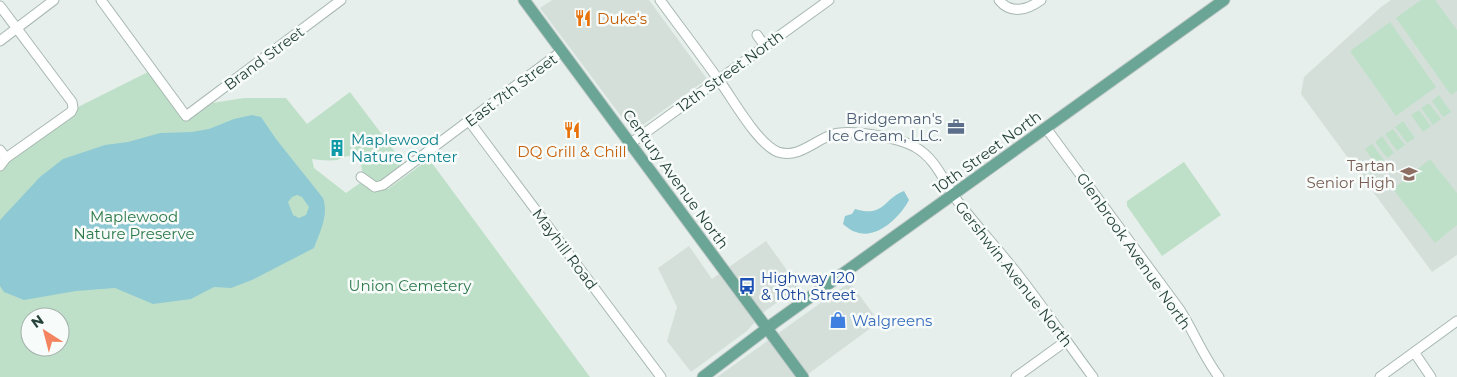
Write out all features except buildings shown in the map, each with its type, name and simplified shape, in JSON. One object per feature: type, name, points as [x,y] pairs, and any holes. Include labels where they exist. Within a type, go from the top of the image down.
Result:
[{"type":"main road","name":"Century Avenue North","points":[[524,0],[803,377]]},
{"type":"main road","name":"10th Street North","points":[[703,377],[767,328],[1224,0]]},
{"type":"street","points":[[0,41],[54,0]]},
{"type":"street","name":"Brand Street","points":[[102,0],[186,116],[341,0]]},
{"type":"street","name":"Gershwin Avenue North","points":[[660,0],[752,128],[767,145],[778,152],[790,153],[800,151],[834,134],[854,132],[904,142],[916,148],[932,162],[958,202],[1020,277],[1093,377]]},
{"type":"street","name":"12th Street North","points":[[631,143],[829,0]]},
{"type":"street","points":[[999,0],[1010,10],[1020,11],[1040,1]]},
{"type":"street","points":[[0,6],[72,102],[73,108],[71,112],[6,158],[0,166]]},
{"type":"street","points":[[757,35],[765,46]]},
{"type":"street","name":"East 7th Street","points":[[361,177],[375,186],[383,185],[562,51]]},
{"type":"street","name":"Mayhill Road","points":[[469,121],[661,377]]},
{"type":"street","name":"Glenbrook Avenue North","points":[[1046,128],[1180,310],[1189,324],[1195,340],[1220,377]]},
{"type":"street","points":[[0,150],[6,158]]},
{"type":"street","points":[[1380,377],[1457,321]]},
{"type":"street","points":[[1016,377],[1066,341]]},
{"type":"street","points":[[1414,352],[1431,377]]},
{"type":"shaded area","points":[[552,0],[649,0],[707,79],[633,132],[540,8]]},
{"type":"shaded area","name":"Tartan Senior High","points":[[1391,0],[1457,0],[1457,255],[1432,272],[1301,94],[1304,77]]},
{"type":"shaded area","points":[[766,241],[799,287],[765,311],[747,331],[691,372],[667,341],[677,307],[658,268],[689,246],[712,279]]},
{"type":"shaded area","points":[[850,282],[879,322],[804,377],[717,377]]},
{"type":"green space","points":[[1421,0],[1435,0],[1457,30],[1457,91],[1451,95],[1396,18]]},
{"type":"green space","points":[[1390,22],[1436,87],[1396,116],[1350,51]]},
{"type":"green space","points":[[150,71],[187,118],[212,103],[244,98],[286,98],[307,124],[350,92],[405,165],[381,182],[375,183],[362,172],[361,165],[357,159],[351,156],[338,160],[312,159],[314,168],[346,193],[360,183],[374,190],[388,189],[429,159],[590,377],[0,377],[0,172],[8,161],[73,115],[78,107]]},
{"type":"green space","points":[[1439,95],[1451,112],[1443,117],[1432,101]]},
{"type":"green space","points":[[1429,103],[1441,119],[1433,125],[1421,108]]},
{"type":"green space","points":[[1419,110],[1431,126],[1423,132],[1411,115]]},
{"type":"green space","points":[[1403,121],[1415,138],[1407,143],[1395,127]]},
{"type":"green space","points":[[1393,129],[1405,145],[1397,151],[1385,134]]},
{"type":"green space","points":[[1382,136],[1394,153],[1387,158],[1375,142]]},
{"type":"green space","points":[[1372,144],[1384,160],[1377,166],[1365,149]]},
{"type":"green space","points":[[1430,159],[1457,193],[1457,225],[1435,243],[1393,189]]},
{"type":"green space","points":[[1184,162],[1221,215],[1162,256],[1127,206],[1127,201]]},
{"type":"water","points":[[252,115],[261,117],[323,198],[325,204],[324,217],[314,248],[252,280],[231,288],[214,287],[191,299],[153,304],[115,288],[76,291],[24,300],[4,292],[0,286],[0,220],[40,177],[63,159],[105,145],[128,142],[160,133],[192,132],[209,129],[234,119]],"holes":[[[297,195],[302,197],[309,207],[306,215],[299,218],[293,215],[288,202]]]},
{"type":"water","points":[[904,191],[909,200],[905,207],[894,220],[880,230],[864,234],[852,231],[843,224],[845,216],[852,214],[855,209],[872,211],[878,209],[897,194]]},
{"type":"place","name":"Duke's","points":[[583,18]]},
{"type":"place","name":"Bridgeman's Ice Cream, LLC.","points":[[956,127]]},
{"type":"place","name":"DQ Grill & Chill","points":[[572,130]]},
{"type":"place","name":"Maplewood Nature Center","points":[[337,148]]},
{"type":"place","name":"Tartan Senior High","points":[[1409,174]]},
{"type":"place","name":"Highway 120 & 10th Street","points":[[747,286]]},
{"type":"place","name":"Walgreens","points":[[838,320]]},
{"type":"park label","name":"Maplewood Nature Preserve","points":[[134,224]]},
{"type":"park label","name":"Union Cemetery","points":[[410,285]]}]
